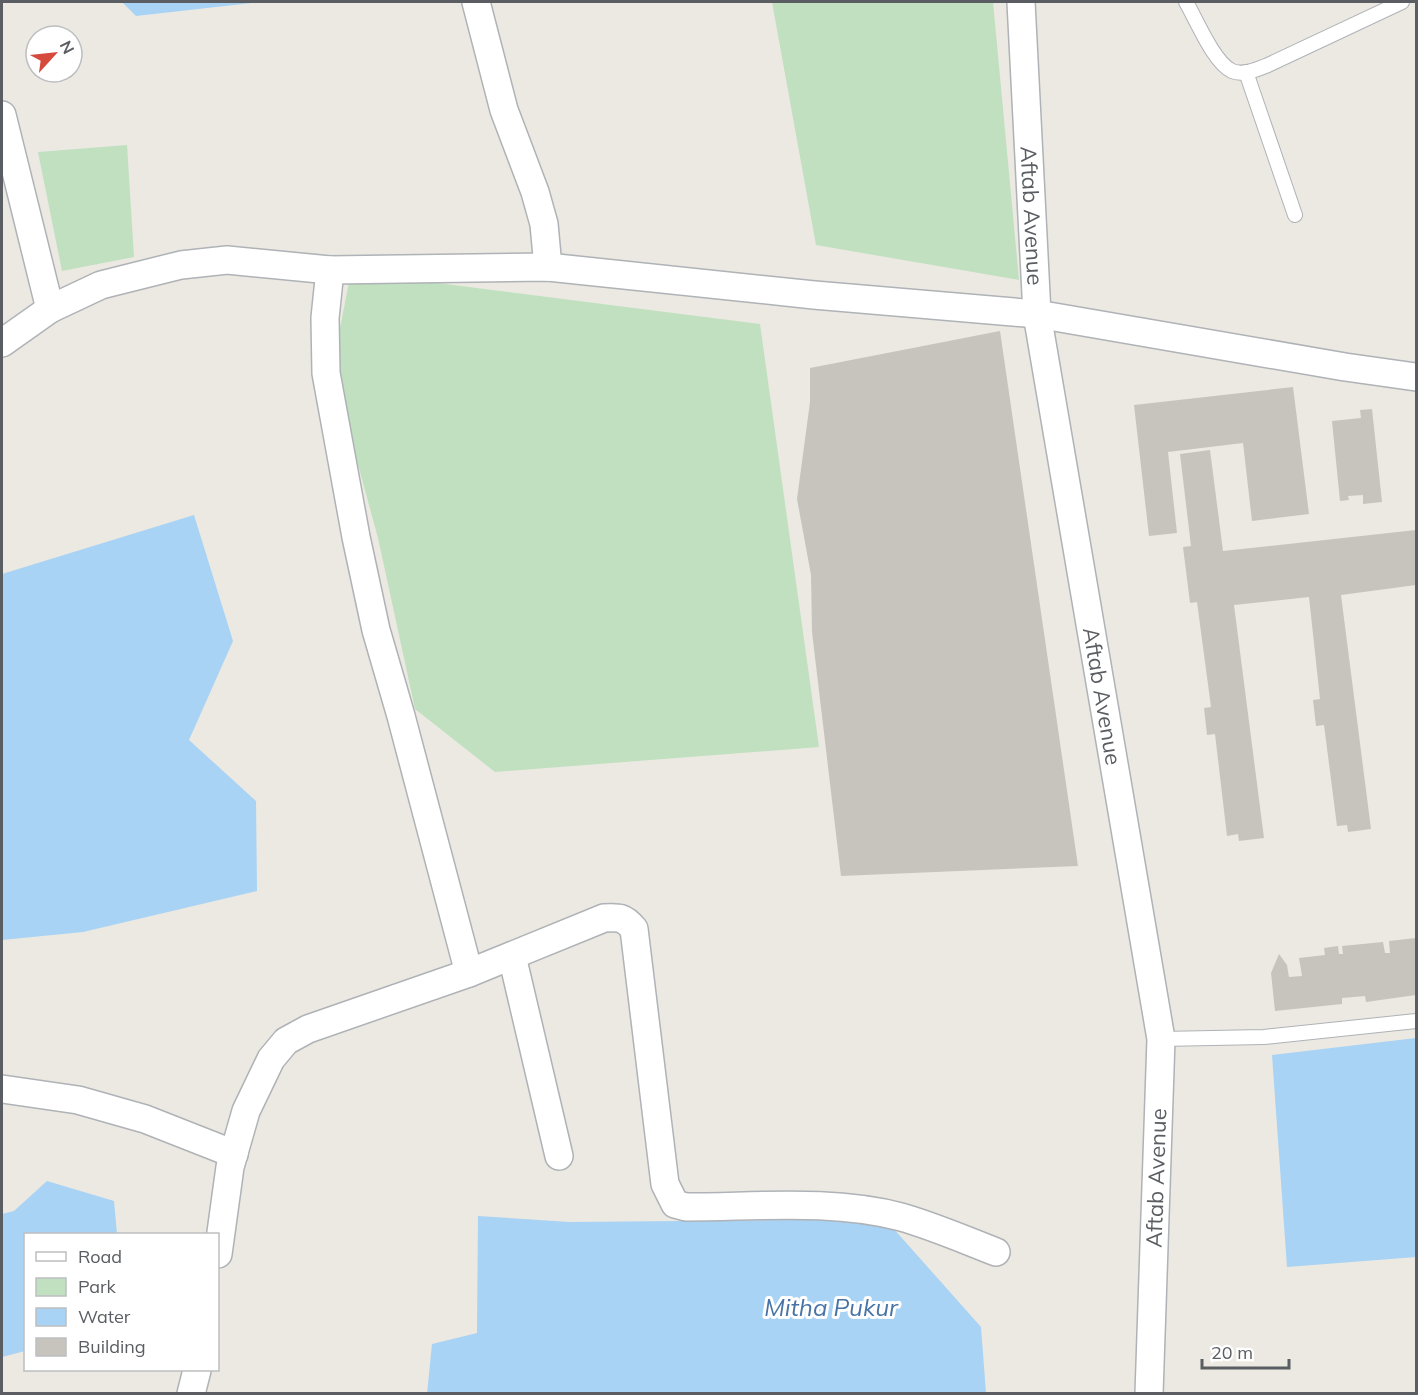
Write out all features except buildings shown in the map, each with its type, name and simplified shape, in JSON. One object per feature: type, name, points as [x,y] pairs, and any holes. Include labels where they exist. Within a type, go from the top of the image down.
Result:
[{"type":"street","points":[[476,2],[504,110],[536,192],[544,224],[548,267]]},
{"type":"street","name":"Aftab Avenue","points":[[1021,2],[1037,314],[1161,1039],[1149,1394]]},
{"type":"street","points":[[2,115],[50,309]]},
{"type":"street","points":[[2,343],[50,309],[100,285],[181,265],[227,260],[330,270],[548,267],[814,295],[1037,314],[1416,377]]},
{"type":"street","points":[[330,270],[325,318],[326,373],[356,537],[376,630],[469,973]]},
{"type":"street","points":[[219,1247],[230,1167],[246,1112],[271,1059],[286,1041],[308,1029],[469,973],[604,918],[620,917],[634,929],[665,1184],[675,1204],[686,1207],[817,1206],[849,1208],[901,1217],[996,1252]]},
{"type":"street","points":[[512,956],[559,1156]]},
{"type":"street","points":[[2,1089],[78,1100],[145,1119],[234,1154]]},
{"type":"street","points":[[191,1394],[197,1371]]},
{"type":"lane","points":[[1186,2],[1220,62],[1233,71],[1246,72],[1268,65],[1402,2]]},
{"type":"lane","points":[[1246,72],[1295,215]]},
{"type":"lane","points":[[1161,1039],[1264,1037],[1416,1021]]},
{"type":"green space","points":[[772,2],[993,2],[1019,280],[816,245]]},
{"type":"green space","points":[[127,145],[134,257],[62,271],[38,152]]},
{"type":"green space","points":[[351,272],[760,324],[819,747],[495,772],[415,709],[378,538],[332,369]]},
{"type":"water","points":[[122,2],[261,2],[136,16]]},
{"type":"water","points":[[194,515],[233,641],[189,740],[256,801],[257,891],[83,932],[2,940],[2,574]]},
{"type":"water","points":[[1416,1038],[1416,1257],[1287,1267],[1272,1055]]},
{"type":"water","points":[[47,1181],[114,1201],[117,1233],[24,1233],[24,1351],[2,1357],[2,1214],[14,1211]]},
{"type":"water","name":"Mitha Pukur","points":[[478,1216],[570,1222],[885,1219],[981,1327],[986,1393],[427,1394],[432,1344],[477,1333]]}]
